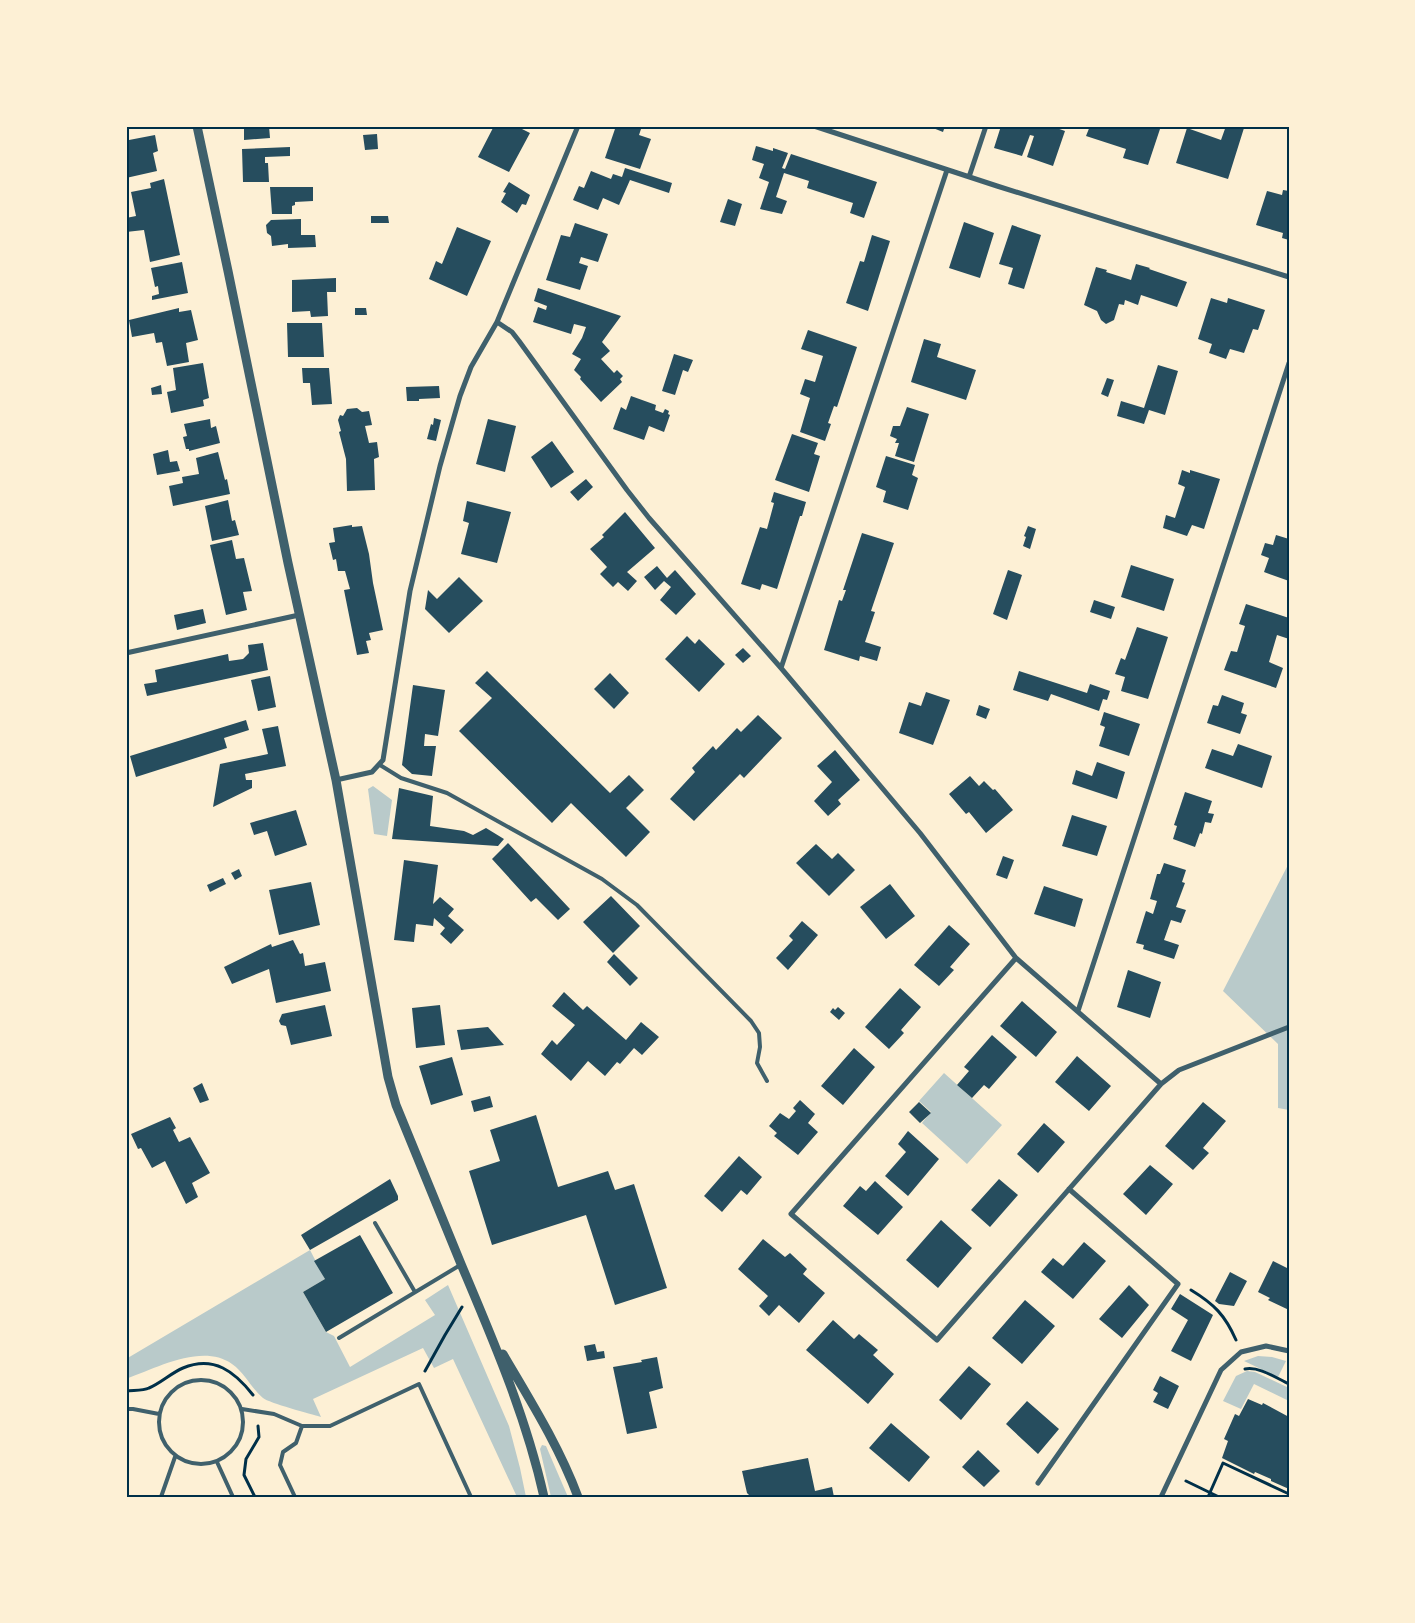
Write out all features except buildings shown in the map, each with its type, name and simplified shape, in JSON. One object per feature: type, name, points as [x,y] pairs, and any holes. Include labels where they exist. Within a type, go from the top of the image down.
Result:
[{"type":"street","points":[[197,126],[299,615],[336,780],[388,1077],[396,1105],[494,1339],[527,1432],[544,1497]]},
{"type":"street","points":[[336,780],[372,772],[380,765],[386,754],[410,591],[440,466],[460,396],[470,368],[497,322],[578,126]]},
{"type":"street","points":[[814,126],[947,170],[1289,277]]},
{"type":"street","points":[[969,176],[986,126]]},
{"type":"street","points":[[781,668],[947,170]]},
{"type":"street","points":[[497,322],[512,332],[520,341],[649,518],[781,668],[920,833],[1016,958],[1161,1084]]},
{"type":"street","points":[[1078,1011],[1289,363]]},
{"type":"street","points":[[126,653],[299,615]]},
{"type":"street","points":[[1016,958],[791,1214],[937,1340],[1161,1084],[1179,1070],[1289,1027]]},
{"type":"street","points":[[1038,1483],[1178,1284],[1069,1189]]},
{"type":"street","points":[[494,1339],[552,1438],[568,1470],[578,1497]]},
{"type":"street","points":[[1161,1497],[1221,1370],[1241,1352],[1266,1346],[1289,1351]]},
{"type":"lane","points":[[380,765],[401,778],[447,793],[602,879],[632,901],[655,922],[751,1021],[759,1033],[760,1047],[757,1062],[767,1081]]},
{"type":"lane","points":[[375,1223],[415,1292]]},
{"type":"lane","points":[[339,1338],[462,1264]]},
{"type":"lane","points":[[199,1380],[213,1381],[226,1388],[236,1397],[242,1409],[244,1422],[242,1435],[237,1446],[228,1456],[217,1462],[203,1465],[189,1463],[175,1457],[167,1449],[161,1438],[158,1426],[159,1414],[164,1401],[173,1390],[185,1383],[199,1380]]},
{"type":"lane","points":[[242,1409],[274,1414],[302,1426],[330,1426],[419,1384],[471,1497]]},
{"type":"lane","points":[[126,1409],[159,1414]]},
{"type":"lane","points":[[295,1497],[280,1465],[283,1452],[296,1443],[302,1426]]},
{"type":"lane","points":[[160,1497],[175,1457]]},
{"type":"lane","points":[[217,1462],[233,1497]]},
{"type":"path","points":[[1178,1284],[1200,1296],[1216,1308],[1228,1322],[1241,1352]]},
{"type":"path","points":[[419,1384],[445,1335],[465,1303]]},
{"type":"path","points":[[126,1391],[148,1388],[184,1368],[206,1363],[225,1369],[242,1380],[253,1396],[257,1412],[259,1437],[246,1459],[244,1475],[254,1497]]},
{"type":"path","points":[[1239,1371],[1250,1368],[1289,1384]]},
{"type":"path","points":[[1209,1495],[1223,1463],[1289,1494]]},
{"type":"path","points":[[1186,1481],[1209,1495],[1219,1497]]},
{"type":"shaded area","points":[[373,786],[392,800],[387,836],[374,834],[368,789]]},
{"type":"shaded area","points":[[1289,863],[1289,1110],[1278,1108],[1278,1044],[1223,991]]},
{"type":"shaded area","points":[[944,1073],[1002,1125],[967,1164],[922,1123],[931,1112],[919,1101]]},
{"type":"shaded area","points":[[310,1250],[325,1279],[303,1292],[326,1332],[334,1336],[350,1367],[435,1315],[425,1300],[448,1285],[509,1426],[526,1497],[517,1497],[453,1359],[434,1368],[423,1348],[313,1399],[321,1417],[263,1398],[237,1368],[220,1358],[207,1356],[179,1360],[126,1379],[126,1359]]},
{"type":"shaded area","points":[[1258,1356],[1286,1361],[1278,1377],[1244,1361]]},
{"type":"shaded area","points":[[1247,1371],[1255,1372],[1289,1388],[1289,1401],[1254,1384],[1241,1409],[1223,1401],[1236,1376]]},
{"type":"shaded area","points":[[542,1445],[546,1446],[568,1497],[551,1497],[540,1449]]}]
